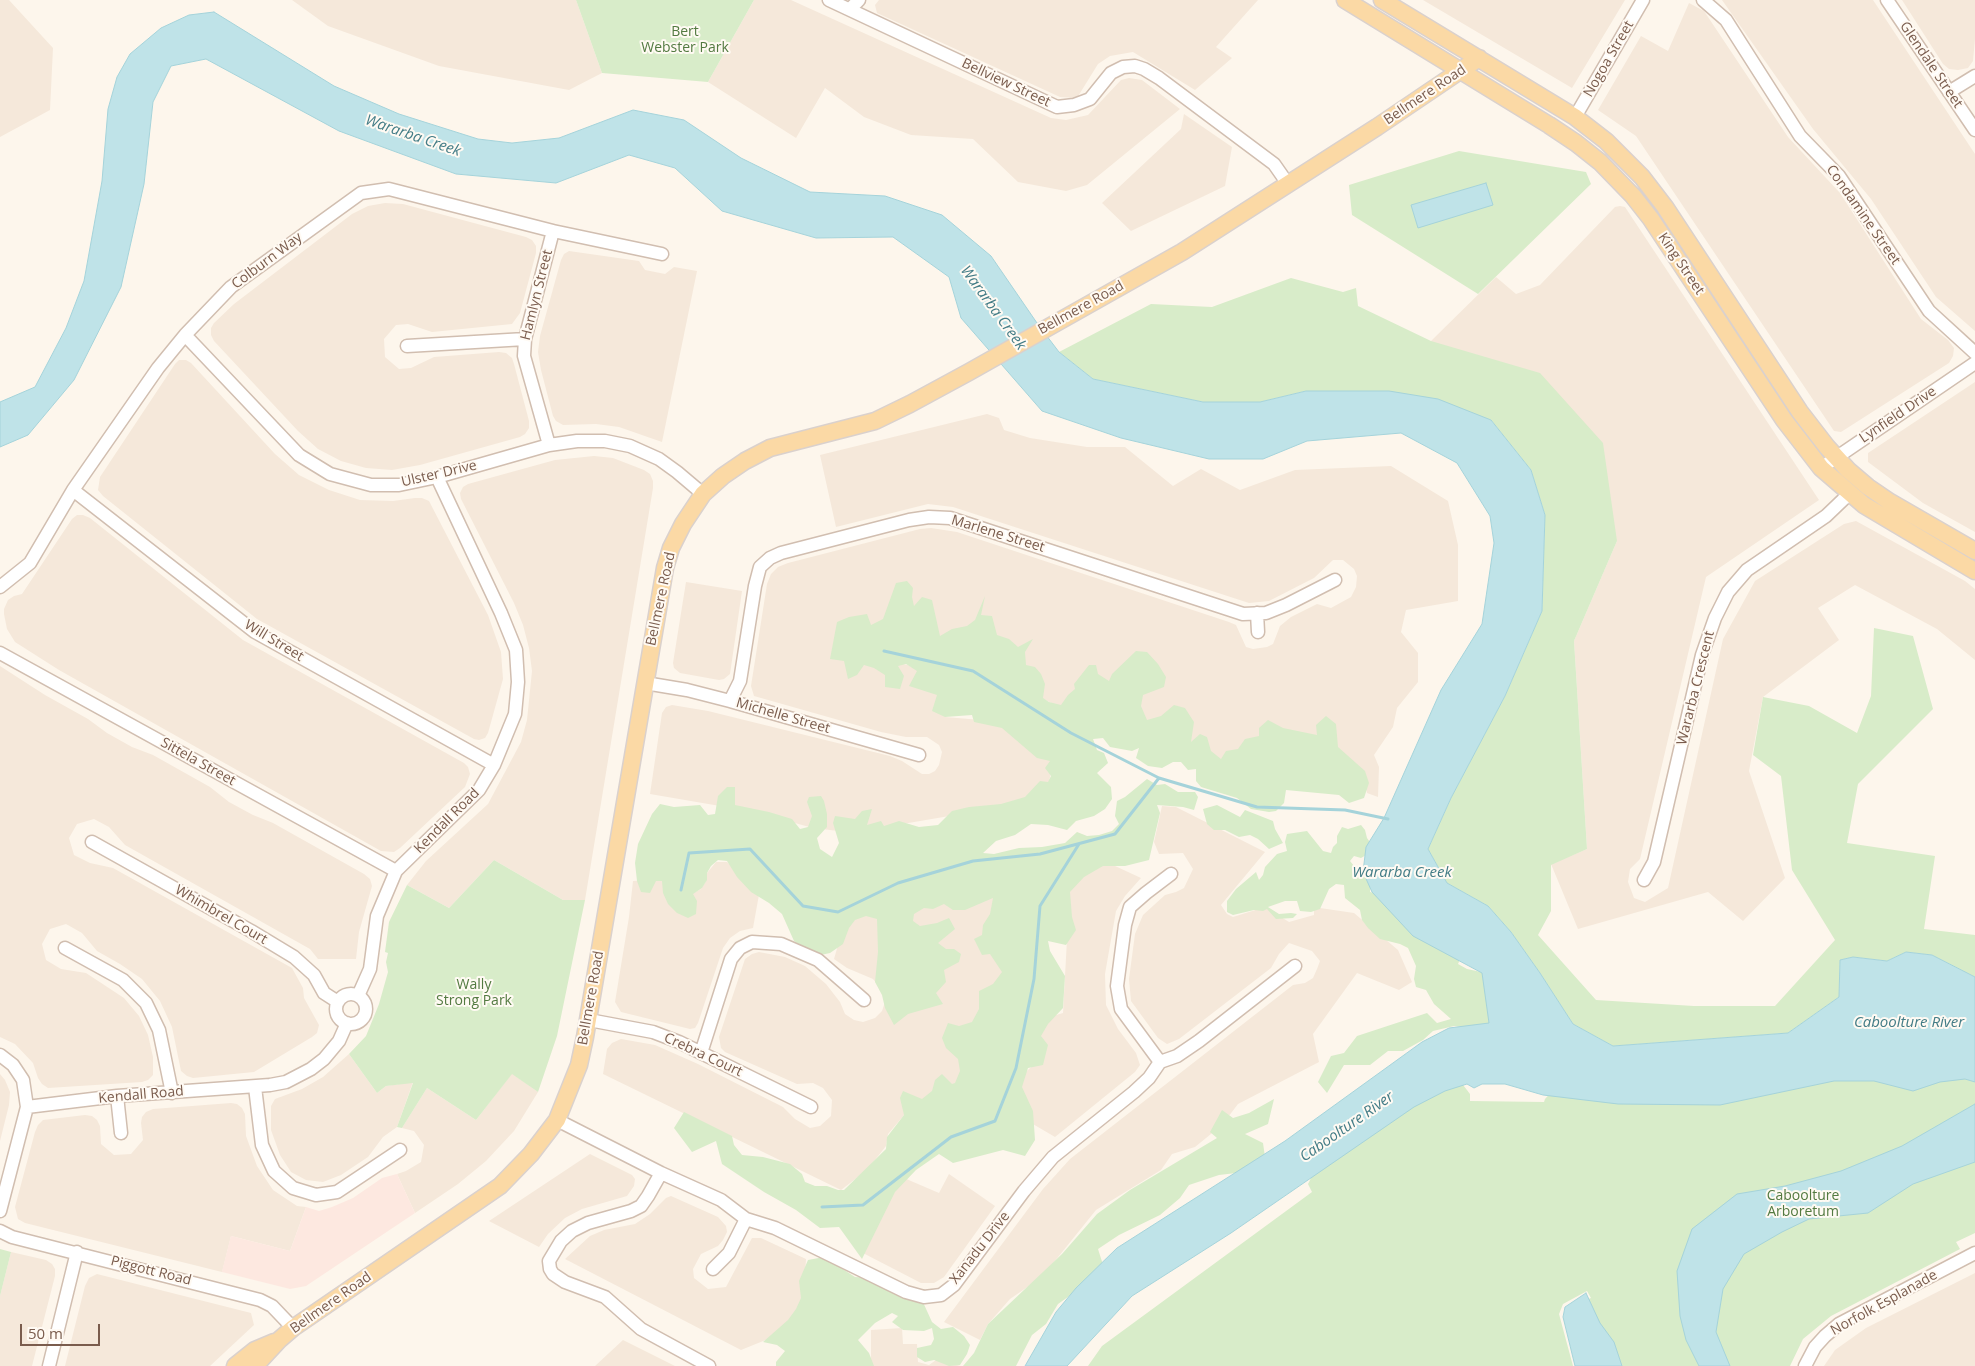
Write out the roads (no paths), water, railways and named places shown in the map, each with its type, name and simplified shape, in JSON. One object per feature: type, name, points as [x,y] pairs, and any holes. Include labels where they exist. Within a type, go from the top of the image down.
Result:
[{"type":"main road","name":"King Street","points":[[1345,0],[1563,134],[1600,162],[1633,196],[1651,220],[1784,420],[1821,468],[1849,494],[1890,522],[1975,571]]},
{"type":"main road","name":"King Street","points":[[1382,0],[1575,117],[1606,141],[1642,177],[1665,207],[1800,412],[1836,457],[1860,480],[1890,502],[1975,551]]},
{"type":"main road","name":"Bellmere Road","points":[[254,1366],[293,1328],[500,1186],[531,1154],[557,1120],[579,1065],[589,1020],[665,568],[671,548],[687,517],[703,494],[737,466],[770,448],[875,421],[969,372],[1182,252],[1479,58]]},
{"type":"main road","points":[[1698,289],[1712,279]]},
{"type":"main road","name":"Bellmere Road","points":[[235,1366],[255,1350],[279,1340]]},
{"type":"street","name":"Bellview Street","points":[[829,0],[854,5],[1057,107],[1074,106],[1090,99],[1111,73],[1123,67],[1135,66],[1144,69],[1159,78],[1274,164],[1288,184]]},
{"type":"street","name":"Nogoa Street","points":[[1575,117],[1643,0]]},
{"type":"street","name":"Condamine Street","points":[[1703,0],[1726,20],[1800,136],[1839,176],[1929,311],[1975,353]]},
{"type":"street","name":"Glendale Street","points":[[1887,0],[1975,130]]},
{"type":"street","points":[[1950,92],[1975,76]]},
{"type":"street","name":"Colburn Way","points":[[0,587],[30,563],[73,490],[158,368],[185,335],[231,287],[361,193],[389,189],[553,231],[662,254]]},
{"type":"street","name":"Hamlyn Street","points":[[549,445],[524,356],[525,339],[553,231]]},
{"type":"street","name":"Ulster Drive","points":[[185,335],[299,455],[330,474],[371,485],[399,485],[437,477],[549,445],[577,441],[605,441],[630,446],[658,459],[703,494]]},
{"type":"street","points":[[407,346],[525,339]]},
{"type":"street","name":"Lynfield Drive","points":[[1821,468],[1975,363]]},
{"type":"street","name":"Kendall Road","points":[[358,996],[370,969],[377,916],[396,871],[479,790],[494,765],[515,714],[518,682],[516,650],[501,613],[437,477]]},
{"type":"street","name":"Will Street","points":[[73,490],[256,632],[494,765]]},
{"type":"street","name":"Wararba Crescent","points":[[1644,880],[1654,862],[1702,655],[1715,618],[1728,592],[1747,570],[1826,516],[1849,494]]},
{"type":"street","name":"Marlene Street","points":[[730,701],[740,681],[755,586],[760,568],[770,558],[781,553],[929,517],[950,518],[1243,614],[1266,613],[1286,606],[1335,580]]},
{"type":"street","points":[[1257,613],[1258,632]]},
{"type":"street","name":"Sittela Street","points":[[0,653],[396,871]]},
{"type":"street","name":"Michelle Street","points":[[645,683],[687,690],[730,701],[919,755]]},
{"type":"street","name":"Whimbrel Court","points":[[92,842],[294,957],[314,975],[324,993],[338,1002]]},
{"type":"street","points":[[1160,1062],[1121,1009],[1117,986],[1125,925],[1130,907],[1171,874]]},
{"type":"street","points":[[701,1053],[731,959],[740,948],[752,942],[781,944],[818,960],[864,1000]]},
{"type":"street","points":[[65,948],[123,980],[146,1003],[159,1030],[172,1093]]},
{"type":"street","name":"Xanadu Drive","points":[[557,1120],[661,1173],[721,1200],[746,1219],[775,1228],[906,1292],[924,1297],[941,1295],[954,1285],[1024,1191],[1053,1157],[1134,1092],[1149,1078],[1160,1062],[1177,1056],[1199,1041],[1295,966]]},
{"type":"street","points":[[347,995],[358,996],[364,1002],[365,1014],[360,1021],[348,1023],[339,1016],[336,1009],[338,1002],[347,995]]},
{"type":"street","name":"Crebra Court","points":[[589,1020],[652,1032],[680,1042],[812,1107]]},
{"type":"street","name":"Kendall Road","points":[[27,1107],[117,1096],[270,1086],[286,1082],[311,1069],[333,1049],[348,1023]]},
{"type":"street","points":[[0,1055],[13,1065],[23,1080],[27,1107],[0,1211]]},
{"type":"street","points":[[255,1086],[262,1145],[274,1171],[293,1188],[316,1195],[337,1192],[400,1150]]},
{"type":"street","points":[[117,1096],[121,1133]]},
{"type":"street","points":[[661,1173],[641,1206],[631,1211],[588,1222],[572,1231],[560,1241],[549,1260],[550,1269],[553,1274],[566,1282],[605,1297],[640,1329],[708,1366]]},
{"type":"street","points":[[713,1269],[729,1253],[746,1219]]},
{"type":"street","name":"Piggott Road","points":[[0,1231],[12,1237],[260,1300],[272,1306],[293,1328]]},
{"type":"street","points":[[49,1366],[77,1252]]},
{"type":"street","name":"Norfolk Esplanade","points":[[1805,1366],[1815,1347],[1839,1324],[1975,1253]]},
{"type":"water","name":"Wararba Creek","points":[[214,12],[334,86],[399,114],[478,139],[512,143],[559,138],[633,110],[684,120],[741,158],[810,192],[885,196],[942,215],[991,256],[1059,352],[1093,379],[1203,402],[1260,402],[1306,391],[1389,391],[1438,399],[1491,420],[1531,470],[1545,515],[1542,611],[1505,696],[1451,798],[1428,849],[1447,883],[1488,906],[1511,932],[1573,1024],[1613,1046],[1788,1033],[1839,997],[1840,960],[1853,957],[1887,961],[1906,952],[1932,955],[1975,977],[1975,1082],[1965,1079],[1940,1082],[1913,1091],[1874,1081],[1834,1081],[1720,1105],[1618,1104],[1543,1095],[1505,1084],[1482,1084],[1474,1088],[1467,1084],[1445,1091],[1414,1107],[1231,1233],[1132,1296],[1067,1366],[1025,1366],[1056,1312],[1076,1288],[1117,1248],[1285,1141],[1422,1042],[1449,1028],[1489,1023],[1482,973],[1413,936],[1372,892],[1363,872],[1366,847],[1384,818],[1441,690],[1482,624],[1494,543],[1490,516],[1457,463],[1401,433],[1307,441],[1263,459],[1209,459],[1121,438],[1042,411],[961,318],[949,277],[893,237],[816,238],[722,211],[675,168],[629,155],[556,183],[456,174],[339,131],[206,59],[171,66],[153,102],[144,184],[121,287],[74,380],[28,435],[0,447],[0,402],[35,387],[66,328],[84,281],[102,181],[108,109],[117,77],[130,54],[161,28],[189,15]]},
{"type":"water","points":[[1486,183],[1493,205],[1418,228],[1411,205]]},
{"type":"water","points":[[1975,1104],[1975,1162],[1913,1184],[1868,1213],[1809,1219],[1744,1254],[1723,1289],[1716,1332],[1730,1366],[1699,1366],[1686,1340],[1680,1316],[1677,1271],[1692,1229],[1737,1194],[1785,1186],[1841,1171],[1902,1146]]},
{"type":"water","points":[[1586,1293],[1600,1323],[1614,1342],[1622,1366],[1575,1366],[1563,1317],[1565,1307]]},
{"type":"waterway","points":[[884,651],[973,671],[1071,733],[1159,778],[1257,807],[1345,810],[1388,819]]},
{"type":"waterway","points":[[681,890],[689,853],[750,849],[803,906],[838,912],[898,883],[973,861],[1040,854],[1115,834],[1159,778]]},
{"type":"waterway","points":[[822,1207],[863,1205],[951,1137],[995,1121],[1016,1068],[1034,979],[1040,906],[1079,844]]},
{"type":"park label","name":"Bert Webster Park","points":[[685,40]]},
{"type":"park label","name":"Wally Strong Park","points":[[474,994]]},
{"type":"park label","name":"Caboolture Arboretum","points":[[1803,1204]]},
{"type":"water label","name":"Caboolture River","points":[[1909,1023]]},
{"type":"water label","name":"Caboolture River","points":[[1347,1127]]}]
